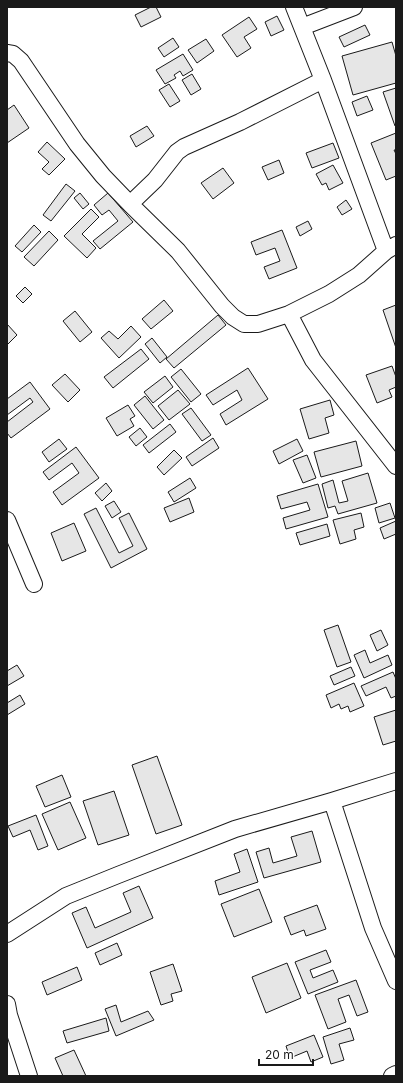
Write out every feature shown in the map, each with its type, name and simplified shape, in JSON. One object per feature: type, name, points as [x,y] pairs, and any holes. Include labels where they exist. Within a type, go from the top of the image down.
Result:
[{"type":"street","points":[[7,53],[13,54],[21,61],[77,144],[103,176],[178,251],[222,306],[233,317],[244,324],[258,324],[289,314],[329,294],[359,275],[391,248],[294,7]]},
{"type":"street","points":[[302,26],[354,7]]},
{"type":"street","points":[[130,204],[154,180],[177,152],[184,147],[240,122],[324,80]]},
{"type":"street","points":[[289,314],[313,360],[395,462]]},
{"type":"street","points":[[7,520],[34,584]]},
{"type":"street","points":[[7,934],[66,896],[118,874],[235,829],[396,781]]},
{"type":"street","points":[[332,801],[374,928],[396,981]]},
{"type":"street","points":[[8,1011],[29,1076]]},
{"type":"street","points":[[392,1076],[396,1074]]},
{"type":"building","points":[[151,7],[156,7],[161,17],[141,27],[135,15]]},
{"type":"building","points":[[277,16],[284,30],[271,36],[265,22]]},
{"type":"building","points":[[249,17],[257,29],[244,37],[251,48],[237,57],[222,35]]},
{"type":"building","points":[[365,25],[370,35],[344,47],[339,37]]},
{"type":"building","points":[[173,38],[179,47],[164,57],[158,48]]},
{"type":"building","points":[[206,39],[214,51],[197,63],[188,50]]},
{"type":"building","points":[[392,42],[396,56],[396,83],[353,95],[342,56]]},
{"type":"building","points":[[183,54],[193,70],[183,76],[180,71],[174,75],[176,78],[165,84],[156,70]]},
{"type":"building","points":[[192,74],[201,89],[191,95],[182,80]]},
{"type":"building","points":[[169,84],[180,101],[170,107],[159,90]]},
{"type":"building","points":[[396,88],[396,125],[395,126],[383,92]]},
{"type":"building","points":[[367,96],[373,110],[357,116],[352,102]]},
{"type":"building","points":[[14,105],[29,128],[7,143],[7,110]]},
{"type":"building","points":[[147,126],[154,136],[136,147],[130,136]]},
{"type":"building","points":[[396,133],[396,150],[394,150],[396,154],[396,176],[386,180],[371,143]]},
{"type":"building","points":[[47,142],[65,159],[49,175],[42,169],[49,162],[38,152]]},
{"type":"building","points":[[333,143],[339,158],[312,168],[306,153]]},
{"type":"building","points":[[279,160],[284,173],[268,180],[262,167]]},
{"type":"building","points":[[333,165],[343,183],[329,190],[326,183],[322,185],[316,174]]},
{"type":"building","points":[[223,168],[234,183],[213,199],[201,183]]},
{"type":"building","points":[[66,184],[75,191],[51,221],[43,215]]},
{"type":"building","points":[[80,193],[89,204],[83,209],[74,198]]},
{"type":"building","points":[[108,193],[133,222],[100,249],[93,241],[118,221],[109,210],[102,215],[94,205]]},
{"type":"building","points":[[346,200],[352,209],[342,215],[337,207]]},
{"type":"building","points":[[91,209],[99,217],[82,234],[96,248],[87,258],[64,236]]},
{"type":"building","points":[[308,221],[312,229],[300,236],[296,227]]},
{"type":"building","points":[[34,225],[41,232],[22,252],[15,246]]},
{"type":"building","points":[[282,230],[297,268],[269,279],[264,267],[280,261],[275,248],[256,255],[251,242]]},
{"type":"building","points":[[49,231],[58,240],[34,266],[24,257]]},
{"type":"building","points":[[25,287],[32,294],[23,303],[16,296]]},
{"type":"building","points":[[164,300],[173,311],[151,329],[142,319]]},
{"type":"building","points":[[396,305],[396,348],[383,310]]},
{"type":"building","points":[[75,311],[92,332],[80,342],[63,321]]},
{"type":"building","points":[[218,315],[226,325],[174,368],[166,359]]},
{"type":"building","points":[[7,324],[17,335],[7,345]]},
{"type":"building","points":[[131,326],[141,337],[119,358],[101,338],[109,331],[118,339]]},
{"type":"building","points":[[152,338],[167,357],[160,363],[145,344]]},
{"type":"building","points":[[141,349],[149,359],[113,388],[104,377]]},
{"type":"building","points":[[392,366],[396,377],[396,387],[389,390],[392,397],[377,403],[366,375]]},
{"type":"building","points":[[248,368],[268,399],[226,425],[220,414],[242,400],[237,390],[213,405],[206,395]]},
{"type":"building","points":[[181,369],[201,394],[191,402],[171,377]]},
{"type":"building","points":[[65,374],[80,390],[68,402],[52,385]]},
{"type":"building","points":[[165,376],[173,387],[153,403],[144,392]]},
{"type":"building","points":[[30,382],[50,409],[11,438],[7,433],[7,422],[33,402],[30,398],[7,415],[7,399]]},
{"type":"building","points":[[178,390],[190,404],[169,420],[158,406]]},
{"type":"building","points":[[145,396],[164,420],[153,429],[134,405]]},
{"type":"building","points":[[330,400],[334,415],[325,418],[329,433],[309,439],[300,409]]},
{"type":"building","points":[[128,405],[135,416],[130,419],[134,426],[117,436],[106,418]]},
{"type":"building","points":[[191,408],[211,435],[202,441],[182,414]]},
{"type":"building","points":[[170,424],[176,432],[149,453],[143,445]]},
{"type":"building","points":[[140,428],[147,437],[136,446],[129,437]]},
{"type":"building","points":[[213,438],[219,448],[192,466],[186,457]]},
{"type":"building","points":[[59,439],[67,449],[49,462],[42,452]]},
{"type":"building","points":[[297,439],[303,451],[279,464],[273,451]]},
{"type":"building","points":[[356,441],[362,466],[321,477],[314,452]]},
{"type":"building","points":[[76,447],[99,478],[62,505],[53,492],[79,473],[72,463],[49,480],[43,472]]},
{"type":"building","points":[[174,450],[182,458],[164,475],[157,467]]},
{"type":"building","points":[[307,455],[316,478],[303,483],[293,460]]},
{"type":"building","points":[[368,473],[377,503],[338,514],[335,506],[328,508],[322,484],[333,480],[339,503],[348,501],[342,481]]},
{"type":"building","points":[[190,478],[196,488],[174,502],[168,492]]},
{"type":"building","points":[[106,483],[112,491],[102,501],[95,493]]},
{"type":"building","points":[[318,484],[328,517],[286,529],[283,518],[310,510],[307,502],[281,509],[277,496]]},
{"type":"building","points":[[189,498],[194,512],[170,522],[164,508]]},
{"type":"building","points":[[114,501],[121,512],[112,518],[105,506]]},
{"type":"building","points":[[390,503],[395,518],[379,523],[375,508]]},
{"type":"building","points":[[96,508],[119,553],[133,546],[119,518],[129,513],[147,549],[111,568],[84,514]]},
{"type":"building","points":[[361,513],[364,527],[354,530],[356,539],[340,544],[333,520]]},
{"type":"building","points":[[396,521],[396,534],[384,539],[380,528]]},
{"type":"building","points":[[74,523],[86,551],[62,561],[51,533]]},
{"type":"building","points":[[327,524],[330,536],[300,545],[296,533]]},
{"type":"building","points":[[338,625],[351,662],[337,667],[324,630]]},
{"type":"building","points":[[381,630],[388,645],[377,651],[370,635]]},
{"type":"building","points":[[365,650],[370,663],[388,655],[392,665],[364,678],[354,655]]},
{"type":"building","points":[[17,665],[24,676],[7,686],[7,671]]},
{"type":"building","points":[[351,667],[355,676],[334,685],[330,676]]},
{"type":"building","points":[[393,672],[396,679],[396,696],[391,698],[386,687],[366,696],[361,686]]},
{"type":"building","points":[[354,683],[364,706],[350,712],[348,706],[341,709],[339,704],[331,708],[326,695]]},
{"type":"building","points":[[20,695],[25,704],[7,715],[7,703]]},
{"type":"building","points":[[396,710],[396,741],[383,745],[374,717]]},
{"type":"building","points":[[157,756],[182,825],[156,834],[132,765]]},
{"type":"building","points":[[62,775],[71,797],[45,807],[36,786]]},
{"type":"building","points":[[114,791],[129,835],[98,845],[83,801]]},
{"type":"building","points":[[70,802],[86,838],[58,850],[42,814]]},
{"type":"building","points":[[36,815],[48,846],[38,850],[30,830],[13,837],[8,826]]},
{"type":"building","points":[[312,831],[321,862],[264,878],[256,852],[269,848],[273,863],[297,856],[291,837]]},
{"type":"building","points":[[247,849],[258,882],[219,895],[215,881],[240,872],[234,854]]},
{"type":"building","points":[[139,886],[153,918],[87,948],[72,913],[86,907],[95,928],[131,912],[123,893]]},
{"type":"building","points":[[259,889],[272,922],[234,937],[221,904]]},
{"type":"building","points":[[317,905],[326,929],[306,936],[304,930],[291,935],[284,917]]},
{"type":"building","points":[[117,943],[122,955],[100,965],[95,953]]},
{"type":"building","points":[[326,950],[331,962],[310,970],[313,978],[333,970],[338,982],[308,994],[295,962]]},
{"type":"building","points":[[287,963],[301,998],[266,1013],[252,977]]},
{"type":"building","points":[[173,964],[182,991],[171,994],[173,1001],[161,1005],[150,972]]},
{"type":"building","points":[[77,967],[82,980],[47,995],[42,982]]},
{"type":"building","points":[[356,980],[368,1012],[357,1016],[349,995],[338,999],[346,1022],[328,1029],[315,995]]},
{"type":"building","points":[[116,1005],[121,1022],[148,1011],[154,1020],[116,1036],[105,1009]]},
{"type":"building","points":[[106,1018],[109,1031],[67,1043],[63,1031]]},
{"type":"building","points":[[350,1028],[354,1040],[339,1044],[344,1060],[331,1064],[323,1037]]},
{"type":"building","points":[[314,1035],[323,1057],[311,1062],[307,1051],[290,1058],[286,1046]]},
{"type":"building","points":[[74,1050],[86,1076],[63,1076],[55,1058]]}]
